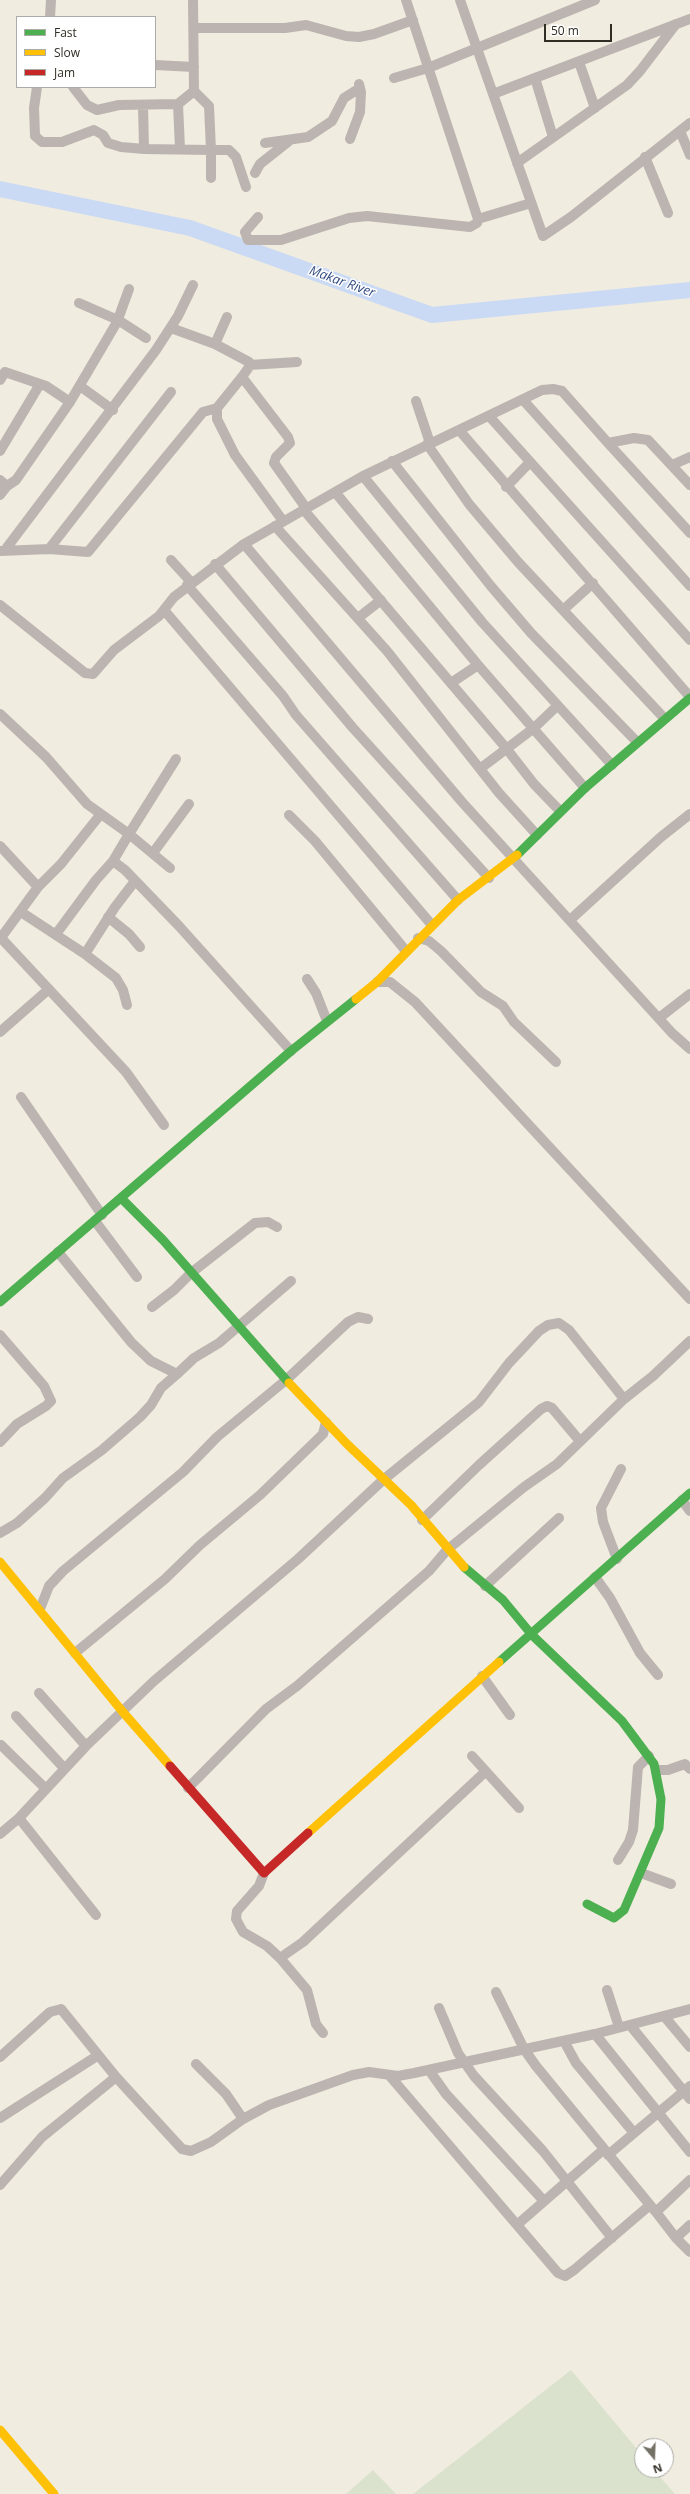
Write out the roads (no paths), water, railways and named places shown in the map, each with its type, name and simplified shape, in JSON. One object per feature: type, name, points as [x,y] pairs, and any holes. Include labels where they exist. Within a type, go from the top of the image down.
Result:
[{"type":"street","points":[[50,16],[51,0]]},
{"type":"street","points":[[193,0],[194,91],[209,106],[211,178]]},
{"type":"street","points":[[406,0],[478,219]]},
{"type":"street","points":[[460,0],[478,47],[543,236],[571,217],[645,157],[690,123]]},
{"type":"street","points":[[394,78],[428,68],[595,0]]},
{"type":"street","points":[[493,94],[690,19]]},
{"type":"street","points":[[194,28],[285,28],[306,26],[346,36],[359,37],[374,34],[412,20]]},
{"type":"street","points":[[517,163],[626,85],[640,71],[676,24]]},
{"type":"street","points":[[579,62],[595,108]]},
{"type":"street","points":[[156,65],[194,67]]},
{"type":"street","points":[[535,78],[553,137]]},
{"type":"street","points":[[265,143],[289,141],[308,137],[332,121],[344,98],[359,86],[360,112],[350,139]]},
{"type":"street","points":[[37,88],[34,108],[35,136],[37,140],[50,143],[62,142],[94,130],[102,135],[111,145],[144,150],[223,149],[232,152],[246,187]]},
{"type":"street","points":[[74,88],[87,105],[93,109],[119,105],[143,106],[178,104],[194,91]]},
{"type":"street","points":[[178,104],[180,149]]},
{"type":"street","points":[[143,106],[144,150]]},
{"type":"street","points":[[680,130],[690,155]]},
{"type":"street","points":[[255,173],[260,164],[289,141]]},
{"type":"street","points":[[645,157],[668,213]]},
{"type":"street","points":[[258,217],[245,232],[248,240],[281,240],[349,218],[367,216],[470,227],[478,219],[531,203]]},
{"type":"street","points":[[2,550],[113,410],[171,328],[193,285]]},
{"type":"street","points":[[0,495],[4,483],[16,480],[70,402],[118,320],[129,289]]},
{"type":"street","points":[[79,303],[118,320],[146,338]]},
{"type":"street","points":[[215,344],[227,317]]},
{"type":"street","points":[[171,328],[215,344],[248,361],[250,365]]},
{"type":"street","points":[[250,365],[297,362]]},
{"type":"street","points":[[2,550],[49,549],[84,553],[91,550],[203,412],[217,408],[250,365]]},
{"type":"street","points":[[2,374],[40,384],[70,402]]},
{"type":"street","points":[[242,377],[288,437],[290,443],[276,457],[274,463],[305,509],[506,748],[534,784],[560,811]]},
{"type":"street","points":[[0,451],[40,384]]},
{"type":"street","points":[[80,386],[113,410]]},
{"type":"street","points":[[0,605],[89,675],[95,673],[114,650],[164,610],[174,597],[189,583],[244,544],[392,461],[524,401],[542,390],[553,389],[562,391],[690,534]]},
{"type":"street","points":[[49,549],[171,392]]},
{"type":"street","points":[[416,401],[429,444],[469,504],[563,610],[664,718]]},
{"type":"street","points":[[524,401],[690,586]]},
{"type":"street","points":[[217,408],[217,419],[227,443],[279,524],[481,768],[511,807],[537,835]]},
{"type":"street","points":[[489,416],[690,640]]},
{"type":"street","points":[[0,1302],[122,1199],[291,1051],[377,982],[431,924],[458,900],[515,857],[585,788],[690,697],[593,583],[506,487],[459,430]]},
{"type":"street","points":[[608,443],[634,438],[643,438],[648,440],[663,456],[676,462],[690,485]]},
{"type":"street","points":[[676,462],[690,458]]},
{"type":"street","points":[[392,461],[490,585],[531,633],[637,742]]},
{"type":"street","points":[[506,487],[530,462]]},
{"type":"street","points":[[363,476],[439,571],[557,706],[612,765]]},
{"type":"street","points":[[335,492],[478,665],[585,788]]},
{"type":"street","points":[[244,544],[462,802],[515,857],[659,1018],[690,1049]]},
{"type":"street","points":[[171,560],[283,696],[296,715],[458,900]]},
{"type":"street","points":[[215,564],[353,728],[489,878]]},
{"type":"street","points":[[563,610],[593,583]]},
{"type":"street","points":[[358,618],[381,600]]},
{"type":"street","points":[[164,610],[431,924]]},
{"type":"street","points":[[451,684],[478,665]]},
{"type":"street","points":[[481,768],[534,728],[557,706]]},
{"type":"street","points":[[0,714],[46,757],[87,804],[100,815],[129,834],[170,868]]},
{"type":"street","points":[[56,934],[96,880],[113,861],[176,760]]},
{"type":"street","points":[[153,853],[189,804]]},
{"type":"street","points":[[570,920],[661,837],[690,814]]},
{"type":"street","points":[[100,815],[61,864],[38,887],[1,938],[126,1072],[164,1125]]},
{"type":"street","points":[[289,815],[315,840],[406,951]]},
{"type":"street","points":[[0,846],[38,887]]},
{"type":"street","points":[[113,861],[227,978],[291,1051]]},
{"type":"street","points":[[85,954],[108,917],[135,882]]},
{"type":"street","points":[[21,912],[85,954],[116,978],[123,990],[127,1005]]},
{"type":"street","points":[[108,917],[129,934],[140,948]]},
{"type":"street","points":[[418,938],[428,941],[441,950],[481,992],[503,1006],[514,1022],[556,1062]]},
{"type":"street","points":[[386,972],[390,982],[415,1002],[445,1033],[690,1299]]},
{"type":"street","points":[[307,979],[316,993],[327,1021]]},
{"type":"street","points":[[377,982],[390,982]]},
{"type":"street","points":[[0,1032],[49,989]]},
{"type":"street","points":[[659,1018],[690,994]]},
{"type":"street","points":[[21,1097],[137,1277]]},
{"type":"street","points":[[122,1199],[191,1273],[286,1380],[326,1422],[411,1505],[447,1550],[512,1610],[532,1635],[622,1721],[649,1756],[657,1770],[661,1799],[660,1819],[655,1839],[641,1873],[624,1910],[619,1916],[610,1917],[587,1904]]},
{"type":"street","points":[[152,1307],[165,1299],[191,1273],[255,1223],[268,1222],[277,1227]]},
{"type":"street","points":[[58,1252],[131,1342],[151,1361],[177,1374]]},
{"type":"street","points":[[0,1533],[17,1523],[45,1498],[63,1478],[102,1450],[140,1417],[151,1406],[161,1388],[177,1374],[291,1281]]},
{"type":"street","points":[[40,1610],[48,1586],[63,1571],[183,1472],[217,1437],[286,1380],[348,1322],[358,1317],[368,1319]]},
{"type":"street","points":[[0,1834],[19,1818],[64,1768],[154,1681],[298,1559],[376,1487],[387,1483],[479,1402],[513,1359],[548,1325],[559,1323],[569,1330],[624,1399]]},
{"type":"street","points":[[0,1334],[44,1386],[51,1401],[46,1406],[17,1424],[0,1442]]},
{"type":"street","points":[[188,1788],[266,1709],[297,1686],[429,1571],[447,1550],[524,1487],[552,1468],[579,1440],[624,1399],[653,1376],[690,1341]]},
{"type":"street","points":[[422,1520],[478,1465],[541,1409],[547,1406],[552,1408],[579,1440]]},
{"type":"street","points":[[75,1653],[165,1579],[200,1545],[260,1495],[323,1434],[326,1422]]},
{"type":"street","points":[[323,1434],[338,1434]]},
{"type":"street","points":[[617,1559],[603,1522],[601,1508],[621,1469]]},
{"type":"street","points":[[323,2033],[316,2024],[307,1990],[280,1958],[267,1946],[243,1932],[236,1919],[237,1912],[259,1886],[264,1873],[482,1676],[532,1635],[690,1493]]},
{"type":"street","points":[[682,1500],[690,1510]]},
{"type":"street","points":[[485,1586],[559,1518]]},
{"type":"street","points":[[0,1562],[122,1711],[264,1873]]},
{"type":"street","points":[[595,1577],[610,1598],[640,1653],[658,1675]]},
{"type":"street","points":[[482,1676],[510,1715]]},
{"type":"street","points":[[39,1693],[86,1746]]},
{"type":"street","points":[[16,1716],[64,1768]]},
{"type":"street","points":[[1,1745],[45,1788]]},
{"type":"street","points":[[472,1756],[519,1808]]},
{"type":"street","points":[[618,1860],[633,1830],[638,1767],[649,1756]]},
{"type":"street","points":[[657,1770],[668,1770],[685,1764],[690,1769]]},
{"type":"street","points":[[280,1958],[303,1942],[485,1772]]},
{"type":"street","points":[[19,1818],[96,1915]]},
{"type":"street","points":[[641,1873],[671,1884]]},
{"type":"street","points":[[607,1990],[619,2027]]},
{"type":"street","points":[[496,1992],[524,2049],[605,2153],[676,2238],[690,2252]]},
{"type":"street","points":[[440,2008],[454,2045],[465,2062],[567,2180],[612,2238]]},
{"type":"street","points":[[0,2057],[50,2012],[57,2009],[65,2013],[97,2056],[186,2151],[197,2150],[243,2119],[286,2098],[353,2075],[369,2072],[389,2075],[404,2075],[595,2034],[690,2010]]},
{"type":"street","points":[[664,2016],[690,2047]]},
{"type":"street","points":[[518,2224],[567,2180],[634,2133],[657,2112],[688,2092],[630,2025]]},
{"type":"street","points":[[595,2034],[690,2152]]},
{"type":"street","points":[[564,2041],[576,2063],[634,2133]]},
{"type":"street","points":[[0,2118],[97,2056]]},
{"type":"street","points":[[196,2064],[226,2094],[243,2119]]},
{"type":"street","points":[[429,2070],[446,2094],[543,2200]]},
{"type":"street","points":[[389,2075],[561,2275],[568,2274],[574,2270],[612,2238],[690,2180]]},
{"type":"street","points":[[0,2185],[42,2137],[116,2077]]},
{"type":"street","points":[[676,2238],[690,2225]]},
{"type":"street","points":[[0,2430],[54,2494]]},
{"type":"waterway","name":"Makar River","points":[[0,189],[190,228],[432,315],[690,290]]}]
